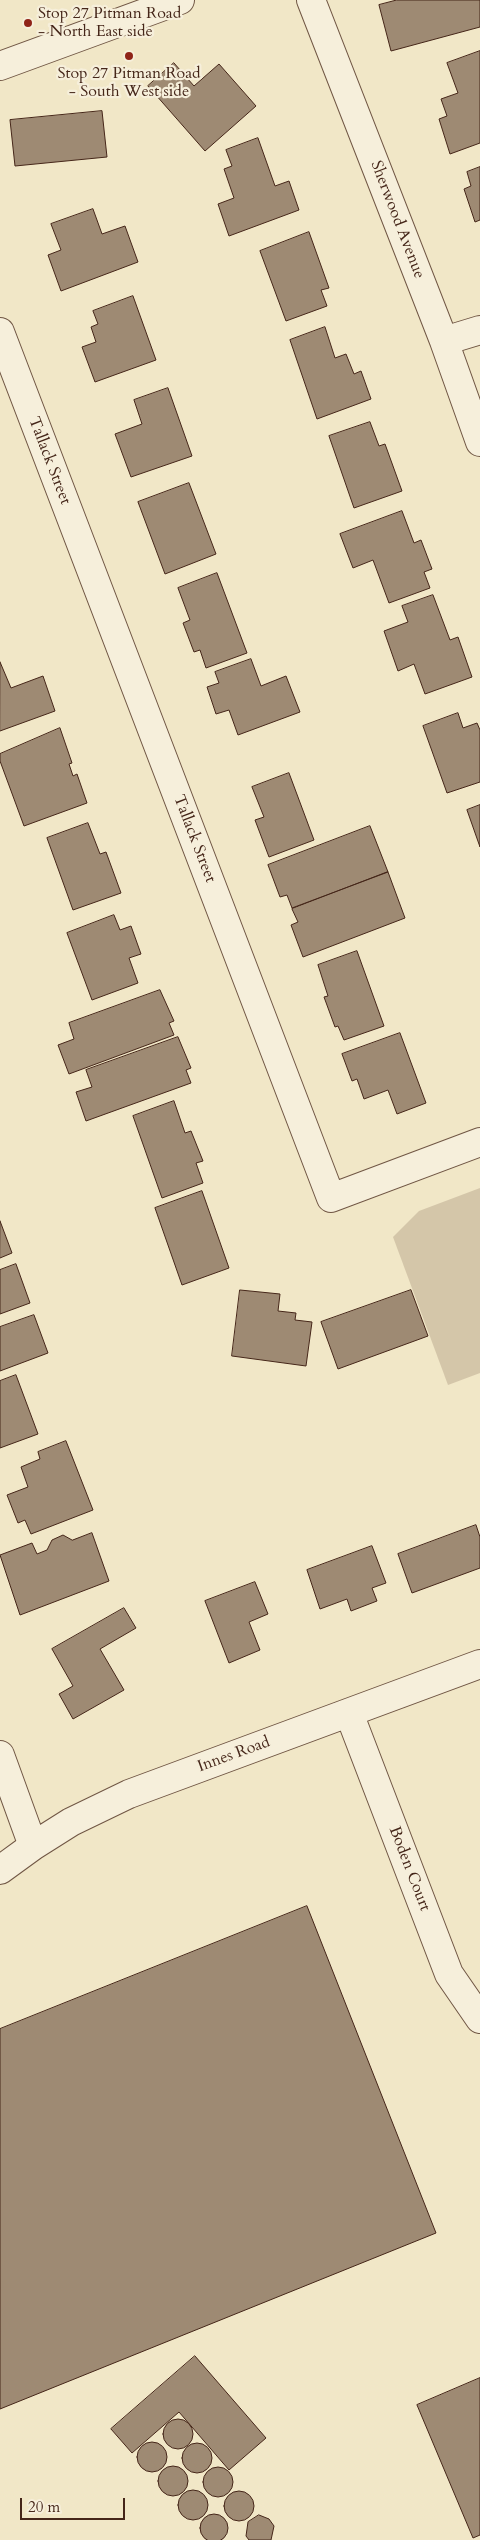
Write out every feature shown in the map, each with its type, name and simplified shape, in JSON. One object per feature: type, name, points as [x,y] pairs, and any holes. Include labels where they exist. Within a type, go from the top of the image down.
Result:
[{"type":"street","points":[[0,66],[180,0]]},
{"type":"street","name":"Sherwood Avenue","points":[[310,0],[444,341],[480,442]]},
{"type":"street","points":[[444,341],[480,330]]},
{"type":"street","name":"Tallack Street","points":[[0,332],[331,1198],[480,1142]]},
{"type":"street","name":"Innes Road","points":[[0,1870],[70,1822],[129,1794],[480,1664]]},
{"type":"street","name":"Boden Court","points":[[349,1713],[449,1974],[480,2019]]},
{"type":"street","points":[[0,1755],[33,1846]]},
{"type":"shaded area","points":[[480,1188],[480,1373],[448,1385],[393,1237],[419,1211]]},
{"type":"building","points":[[397,0],[480,0],[480,27],[391,51],[379,5]]},
{"type":"building","points":[[480,51],[480,143],[450,154],[439,119],[447,116],[441,99],[458,93],[447,63]]},
{"type":"building","points":[[174,63],[194,86],[219,64],[256,106],[205,151],[148,86]]},
{"type":"building","points":[[102,111],[107,157],[15,166],[10,120]]},
{"type":"building","points":[[258,138],[275,186],[289,181],[299,210],[229,236],[218,204],[234,198],[224,169],[232,166],[226,150]]},
{"type":"building","points":[[480,167],[480,220],[475,222],[464,189],[471,186],[467,172]]},
{"type":"building","points":[[93,209],[102,234],[125,226],[138,262],[61,291],[48,255],[61,250],[51,224]]},
{"type":"building","points":[[309,232],[329,288],[321,290],[327,306],[286,321],[260,251]]},
{"type":"building","points":[[133,296],[156,360],[95,382],[82,347],[96,342],[91,327],[98,324],[93,311]]},
{"type":"building","points":[[325,327],[335,358],[346,354],[354,374],[361,371],[371,399],[317,419],[290,340]]},
{"type":"building","points":[[168,388],[192,456],[131,477],[115,434],[142,424],[134,400]]},
{"type":"building","points":[[370,422],[379,446],[385,444],[402,491],[354,508],[329,436]]},
{"type":"building","points":[[189,483],[216,554],[165,574],[138,502]]},
{"type":"building","points":[[402,511],[414,543],[421,540],[432,569],[424,572],[430,588],[389,603],[373,560],[353,568],[340,534]]},
{"type":"building","points":[[217,573],[247,653],[206,668],[200,650],[194,652],[183,623],[190,620],[178,588]]},
{"type":"building","points":[[433,595],[450,640],[458,637],[472,677],[425,694],[414,664],[398,671],[384,631],[408,622],[402,606]]},
{"type":"building","points":[[251,659],[261,686],[286,676],[300,712],[238,735],[229,710],[216,714],[207,687],[219,683],[215,672]]},
{"type":"building","points":[[0,662],[11,688],[43,676],[55,711],[0,731]]},
{"type":"building","points":[[458,713],[463,728],[477,723],[480,730],[480,782],[447,793],[423,726]]},
{"type":"building","points":[[60,728],[72,763],[69,764],[73,776],[77,774],[87,803],[24,826],[0,761],[0,754]]},
{"type":"building","points":[[289,773],[314,840],[269,857],[255,820],[264,817],[252,787]]},
{"type":"building","points":[[480,805],[480,847],[467,810]]},
{"type":"building","points":[[88,823],[100,854],[106,852],[121,893],[73,910],[47,838]]},
{"type":"building","points":[[370,826],[388,872],[292,908],[287,895],[280,897],[268,865]]},
{"type":"building","points":[[388,872],[405,918],[303,957],[291,925],[298,922],[292,909]]},
{"type":"building","points":[[114,915],[120,930],[131,926],[141,954],[129,958],[138,983],[92,1000],[67,933]]},
{"type":"building","points":[[357,951],[384,1026],[344,1040],[338,1026],[335,1027],[324,997],[328,996],[318,965]]},
{"type":"building","points":[[160,990],[174,1021],[169,1023],[174,1035],[69,1074],[58,1045],[74,1039],[69,1023]]},
{"type":"building","points":[[400,1033],[426,1103],[397,1114],[388,1090],[364,1099],[357,1079],[352,1081],[342,1054]]},
{"type":"building","points":[[178,1037],[191,1068],[186,1070],[191,1083],[86,1121],[76,1092],[92,1087],[86,1070]]},
{"type":"building","points":[[174,1101],[185,1133],[191,1131],[203,1161],[196,1163],[203,1183],[162,1198],[133,1116]]},
{"type":"building","points":[[202,1191],[229,1268],[182,1285],[155,1208]]},
{"type":"building","points":[[0,1221],[12,1253],[0,1258]]},
{"type":"building","points":[[16,1264],[30,1303],[0,1314],[0,1270]]},
{"type":"building","points":[[240,1290],[280,1294],[278,1311],[296,1313],[295,1320],[312,1322],[306,1366],[232,1356]]},
{"type":"building","points":[[411,1290],[428,1336],[338,1369],[321,1322]]},
{"type":"building","points":[[34,1315],[48,1353],[0,1371],[0,1327]]},
{"type":"building","points":[[16,1375],[38,1434],[0,1448],[0,1381]]},
{"type":"building","points":[[66,1441],[93,1510],[31,1534],[25,1520],[18,1523],[7,1495],[28,1487],[21,1467],[40,1459],[38,1452]]},
{"type":"building","points":[[476,1525],[480,1537],[480,1568],[412,1593],[398,1554]]},
{"type":"building","points":[[92,1533],[109,1581],[20,1615],[0,1555],[32,1543],[37,1554],[47,1550],[52,1540],[63,1535],[72,1540]]},
{"type":"building","points":[[372,1546],[386,1583],[372,1588],[377,1601],[351,1611],[347,1599],[320,1609],[307,1570]]},
{"type":"building","points":[[255,1582],[268,1614],[249,1622],[260,1650],[229,1663],[205,1601]]},
{"type":"building","points":[[124,1608],[136,1628],[100,1649],[124,1690],[73,1719],[59,1694],[73,1686],[52,1649]]},
{"type":"building","points":[[307,1906],[436,2233],[0,2409],[0,2029]]},
{"type":"building","points":[[195,2356],[266,2438],[229,2470],[179,2412],[132,2453],[111,2429]]},
{"type":"building","points":[[480,2378],[480,2535],[473,2538],[417,2405]]},
{"type":"building","points":[[178,2419],[184,2420],[192,2428],[192,2440],[184,2448],[178,2449],[172,2448],[164,2440],[163,2434],[164,2428],[172,2420]]},
{"type":"building","points":[[152,2442],[158,2443],[166,2451],[166,2463],[158,2471],[152,2472],[146,2471],[138,2463],[137,2457],[138,2451],[146,2443]]},
{"type":"building","points":[[197,2443],[203,2444],[211,2452],[211,2464],[203,2472],[197,2473],[191,2472],[183,2464],[182,2458],[183,2452],[191,2444]]},
{"type":"building","points":[[173,2466],[179,2467],[187,2475],[187,2487],[179,2495],[173,2496],[167,2495],[159,2487],[158,2481],[159,2475],[167,2467]]},
{"type":"building","points":[[218,2467],[224,2468],[232,2476],[232,2488],[224,2496],[218,2497],[212,2496],[204,2488],[203,2482],[204,2476],[212,2468]]},
{"type":"building","points":[[193,2490],[199,2491],[207,2499],[207,2511],[199,2519],[193,2520],[187,2519],[179,2511],[178,2505],[179,2499],[187,2491]]},
{"type":"building","points":[[239,2491],[245,2492],[253,2500],[253,2512],[245,2520],[239,2521],[233,2520],[225,2512],[224,2506],[225,2500],[233,2492]]},
{"type":"building","points":[[214,2514],[224,2518],[228,2528],[224,2538],[214,2542],[204,2538],[200,2528],[204,2518]]},
{"type":"building","points":[[259,2515],[269,2519],[274,2526],[271,2540],[249,2540],[246,2536],[248,2522]]},
{"type":"place","name":"Stop 27 Pitman Road - North East side","points":[[28,23]]},
{"type":"place","name":"Stop 27 Pitman Road - South West side","points":[[129,56]]}]
